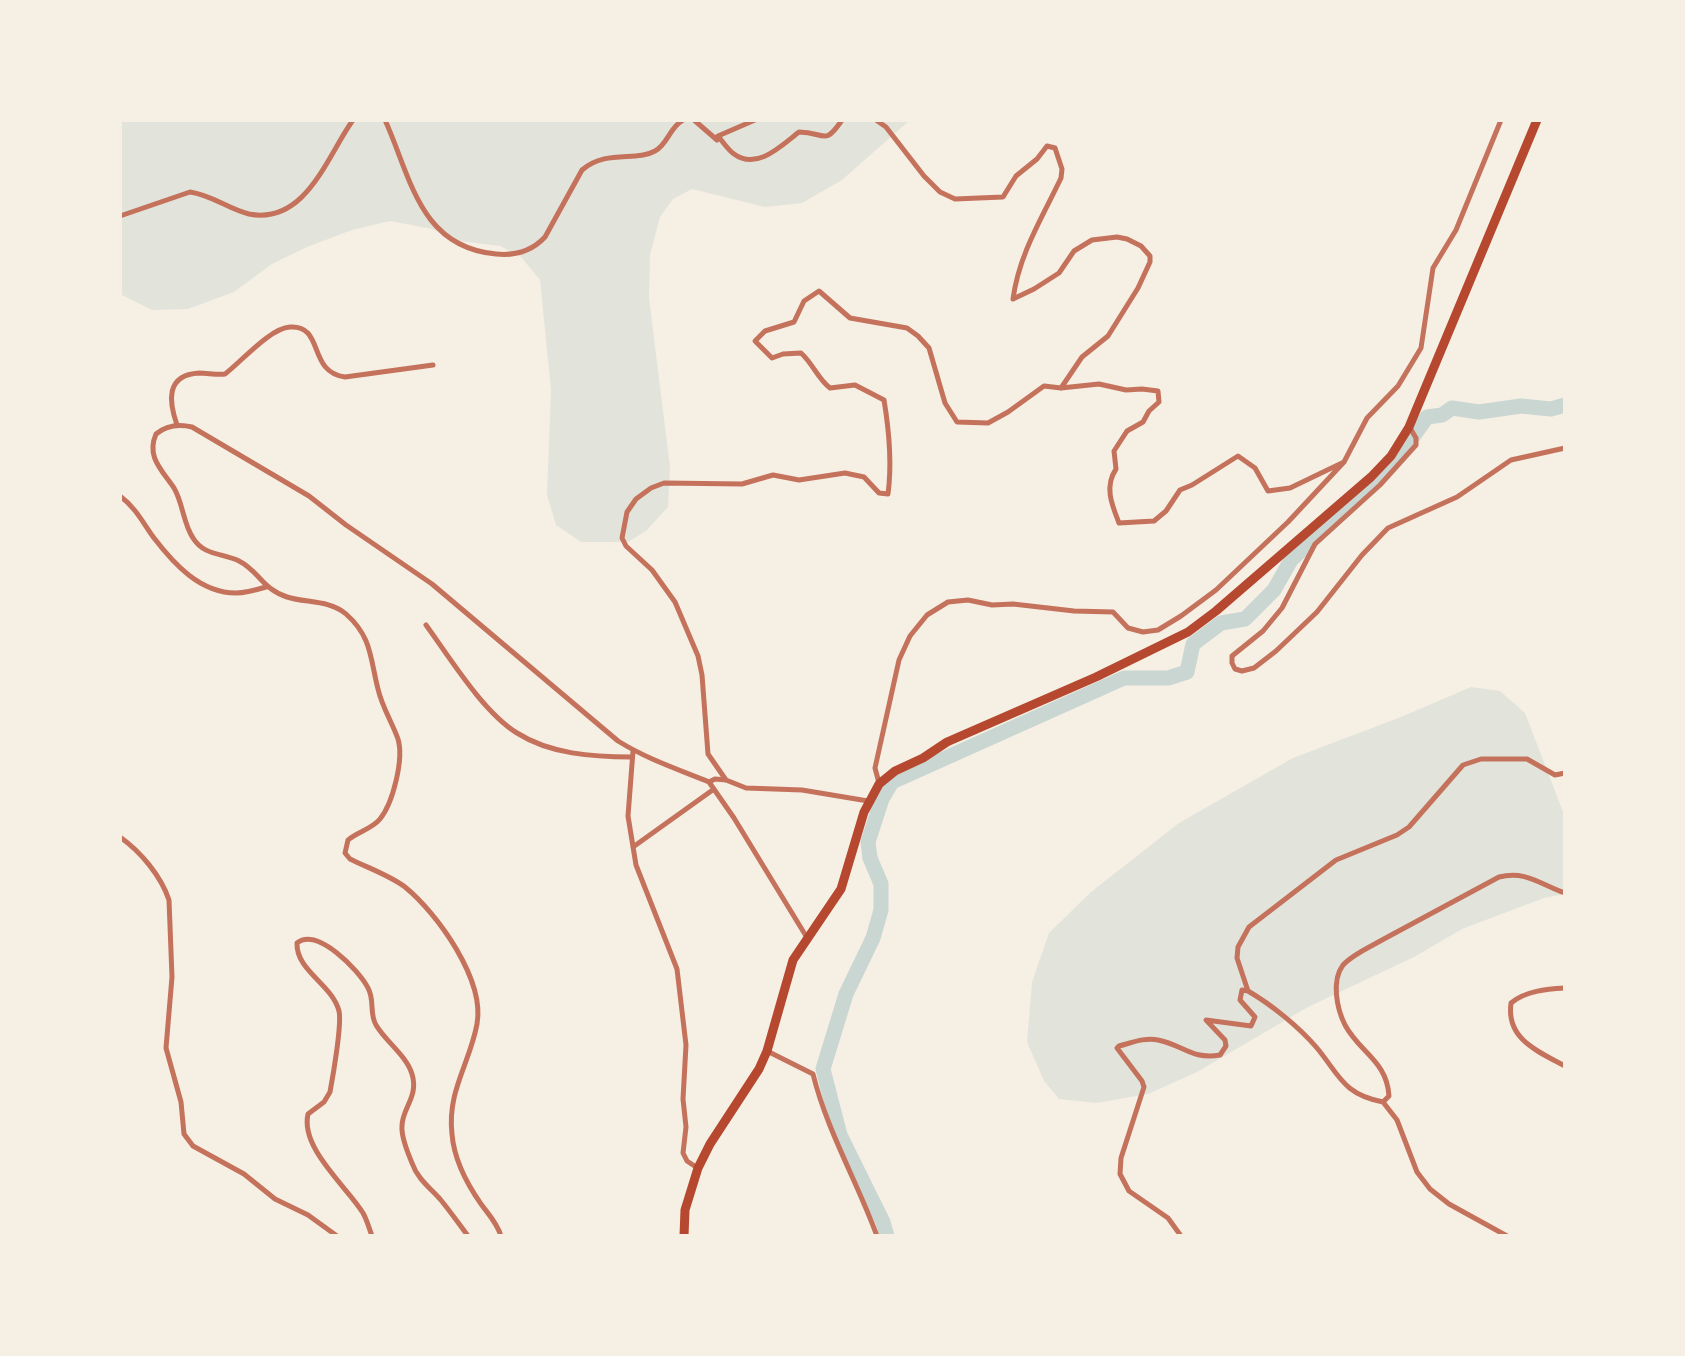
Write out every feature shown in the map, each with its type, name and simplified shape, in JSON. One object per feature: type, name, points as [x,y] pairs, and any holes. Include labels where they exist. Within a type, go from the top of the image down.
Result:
[{"type":"highway","points":[[684,1236],[686,1210],[698,1168],[767,1051],[793,960],[841,888],[869,801],[879,784],[947,742],[1188,632],[1371,477],[1410,427],[1537,120]]},
{"type":"street","points":[[120,216],[190,192],[254,215],[282,212],[318,178],[353,120]]},
{"type":"street","points":[[385,120],[414,196],[435,225],[467,248],[509,255],[520,254],[546,237],[590,162],[648,154],[683,120]]},
{"type":"street","points":[[694,120],[717,140],[718,136],[755,120]]},
{"type":"street","points":[[718,136],[736,156],[754,160],[799,132],[824,138],[834,134],[842,120]]},
{"type":"street","points":[[876,120],[940,192],[955,198],[1003,197],[1016,176],[1047,146],[1056,148],[1061,178],[1017,272],[1013,299],[1058,273],[1074,251],[1092,240],[1116,236],[1127,239],[1150,256],[1138,288],[1108,336],[1082,358],[1061,388]]},
{"type":"street","points":[[879,784],[875,768],[899,660],[910,636],[927,615],[948,602],[968,600],[1112,612],[1128,628],[1158,630],[1216,590],[1288,522],[1344,462],[1367,418],[1398,386],[1420,348],[1433,268],[1456,230],[1501,120]]},
{"type":"street","points":[[726,780],[708,754],[698,656],[675,602],[652,570],[626,546],[623,526],[636,498],[664,483],[742,484],[773,476],[798,480],[844,473],[864,477],[879,493],[888,494],[884,400],[855,385],[830,388],[801,353],[772,358],[755,341],[765,331],[794,322],[804,302],[819,291],[850,318],[906,328],[918,336],[929,348],[944,403],[957,422],[988,423],[1044,386],[1099,384],[1158,391],[1160,402],[1143,422],[1126,430],[1114,451],[1116,469],[1110,479],[1110,501],[1119,524],[1154,521],[1180,490],[1238,456],[1255,468],[1268,490],[1290,488],[1344,462]]},
{"type":"street","points":[[177,425],[171,406],[171,391],[176,384],[191,374],[224,374],[277,331],[288,327],[299,328],[313,338],[322,366],[336,376],[432,365]]},
{"type":"street","points":[[501,1236],[496,1222],[467,1181],[452,1142],[456,1086],[478,1018],[471,978],[441,928],[402,884],[345,853],[348,840],[382,817],[397,778],[400,744],[378,691],[371,649],[348,616],[336,607],[285,597],[266,588],[242,562],[206,551],[194,541],[179,498],[155,462],[152,447],[156,434],[177,425],[192,427],[310,496],[432,584],[632,754]]},
{"type":"street","points":[[1410,427],[1416,445],[1380,485],[1315,544],[1282,608],[1263,631],[1232,656],[1235,668],[1254,668],[1276,651],[1317,612],[1388,528],[1457,497],[1511,460],[1565,448]]},
{"type":"street","points":[[120,496],[195,581],[232,593],[266,588]]},
{"type":"street","points":[[1304,534],[1315,544]]},
{"type":"street","points":[[426,625],[481,699],[517,733],[574,753],[632,754],[708,782],[808,940]]},
{"type":"street","points":[[632,754],[628,816],[636,865],[678,969],[686,1045],[683,1152],[687,1162],[698,1168]]},
{"type":"street","points":[[1248,991],[1237,958],[1238,947],[1249,927],[1336,860],[1409,827],[1463,765],[1481,758],[1527,758],[1556,775],[1565,773]]},
{"type":"street","points":[[708,782],[726,780],[746,788],[802,790],[869,801]]},
{"type":"street","points":[[633,846],[714,789]]},
{"type":"street","points":[[120,837],[146,861],[169,900],[172,977],[166,1048],[181,1102],[184,1134],[193,1146],[244,1174],[275,1199],[308,1215],[337,1236]]},
{"type":"street","points":[[1383,1102],[1389,1096],[1384,1072],[1350,1033],[1338,1007],[1336,984],[1344,964],[1499,877],[1530,877],[1565,893]]},
{"type":"street","points":[[372,1236],[363,1213],[323,1162],[306,1123],[308,1114],[330,1092],[340,1017],[330,994],[298,955],[300,938],[314,939],[330,948],[366,984],[374,1022],[413,1076],[412,1098],[402,1130],[413,1167],[468,1236]]},
{"type":"street","points":[[1565,988],[1516,998],[1509,1015],[1520,1039],[1565,1066]]},
{"type":"street","points":[[1181,1236],[1168,1218],[1128,1191],[1122,1182],[1121,1158],[1144,1086],[1116,1048],[1147,1039],[1159,1040],[1192,1055],[1220,1055],[1226,1046],[1224,1040],[1206,1020],[1251,1026],[1255,1017],[1240,1000],[1242,990],[1259,998],[1317,1048],[1350,1090],[1383,1102],[1396,1120],[1417,1172],[1430,1188],[1449,1204],[1508,1236]]},
{"type":"street","points":[[767,1051],[813,1074],[824,1114],[877,1236]]},
{"type":"shaded area","points":[[120,120],[910,120],[842,180],[802,203],[765,207],[692,189],[673,199],[660,217],[650,255],[649,298],[670,467],[668,507],[646,531],[628,542],[581,542],[556,525],[547,495],[551,390],[540,280],[521,257],[500,246],[460,241],[432,229],[390,221],[307,247],[272,264],[234,292],[188,309],[152,310],[120,294]]},
{"type":"shaded area","points":[[1471,687],[1500,691],[1525,713],[1565,817],[1565,894],[1462,929],[1414,957],[1308,1007],[1197,1072],[1148,1094],[1096,1103],[1059,1099],[1044,1081],[1027,1042],[1032,982],[1049,933],[1091,892],[1179,823],[1293,758]]},
{"type":"waterway","points":[[887,1236],[840,1135],[823,1069],[846,994],[873,938],[881,910],[881,884],[868,842],[892,782],[1124,678],[1168,678],[1187,672],[1193,644],[1221,623],[1245,619],[1274,590],[1291,560],[1377,479],[1427,417],[1442,415],[1452,408],[1479,412],[1565,405]]}]
